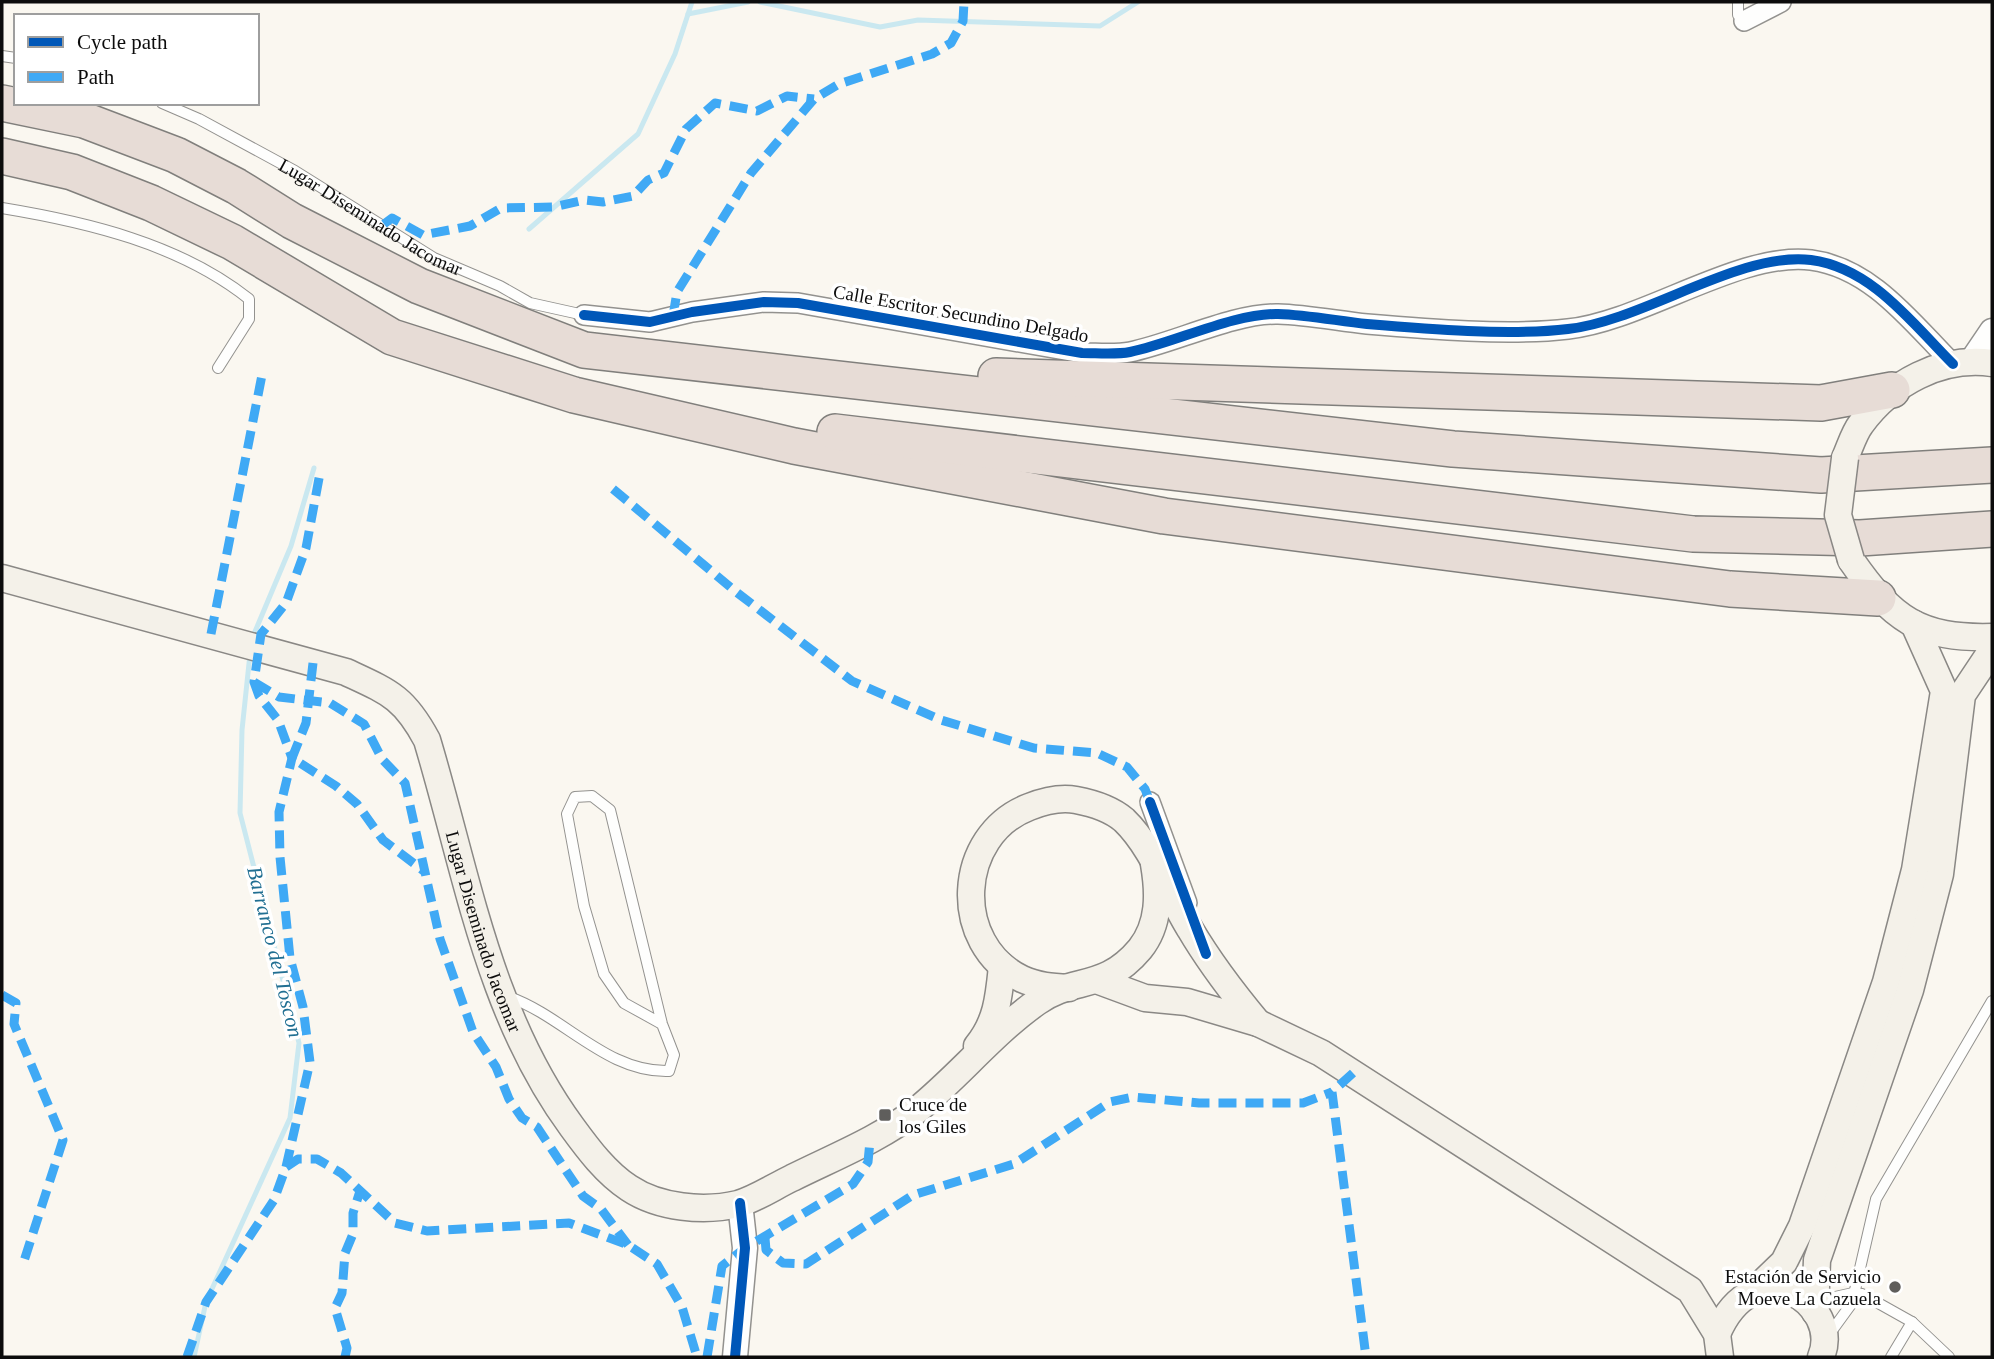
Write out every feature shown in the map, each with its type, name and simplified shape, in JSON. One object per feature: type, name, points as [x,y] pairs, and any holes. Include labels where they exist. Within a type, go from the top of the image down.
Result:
[{"type":"highway","points":[[2,103],[84,120],[176,155],[236,186],[292,221],[419,286],[584,350],[1453,449],[1821,475],[1992,464]]},
{"type":"highway","points":[[2,156],[72,172],[151,203],[232,242],[392,337],[574,395],[794,446],[1164,516],[1730,589],[1878,598]]},
{"type":"highway","points":[[727,366],[1821,404],[1892,390]]},
{"type":"highway","points":[[641,410],[1693,534],[1860,538],[1992,529]]},
{"type":"main road","points":[[1972,363],[1926,372],[1892,390],[1860,425],[1845,458],[1838,515],[1851,560],[1878,598],[1913,624],[1956,638],[1992,637]]},
{"type":"main road","name":"Lugar Diseminado Jacomar","points":[[2,579],[346,672],[393,694],[414,717],[426,740],[499,993],[524,1052],[562,1114],[593,1156],[629,1188],[680,1206],[740,1203],[870,1141],[917,1110],[953,1075]]},
{"type":"main road","points":[[1718,1346],[1726,1314],[1784,1262],[1802,1226],[1886,982],[1915,870],[1944,691],[1913,624]]},
{"type":"main road","points":[[1823,1352],[1812,1305],[1817,1260],[1910,990],[1937,887],[1962,695],[1992,650]]},
{"type":"main road","points":[[1072,988],[1044,986],[1022,979],[1002,966],[986,948],[974,926],[969,894],[975,862],[991,833],[1016,812],[1046,801],[1073,799],[1099,805],[1122,818],[1141,840],[1217,973],[1258,1023]]},
{"type":"main road","points":[[953,1075],[1039,1000],[1099,981],[1124,967],[1143,946],[1155,920],[1159,891],[1154,863]]},
{"type":"main road","points":[[953,1075],[987,1034],[998,1006],[1002,966]]},
{"type":"main road","points":[[1099,981],[1145,998],[1187,1002],[1258,1023],[1321,1053],[1690,1290],[1718,1346]]},
{"type":"main road","points":[[1690,1290],[1785,1290],[1812,1305]]},
{"type":"street","points":[[1741,11],[1781,2]]},
{"type":"street","name":"Calle Escritor Secundino Delgado","points":[[584,315],[650,322],[692,312],[764,302],[798,303],[1082,353],[1127,353],[1252,317],[1276,314],[1369,324],[1520,331],[1569,329],[1623,316],[1764,264],[1810,260],[1845,270],[1874,285],[1921,332],[1972,363]]},
{"type":"street","points":[[1972,363],[1992,331]]},
{"type":"street","points":[[1921,332],[1926,372]]},
{"type":"street","points":[[1141,840],[1150,802],[1206,954]]},
{"type":"street","points":[[735,1357],[745,1248],[740,1203]]},
{"type":"lane","name":"Lugar Diseminado Jacomar","points":[[166,105],[295,171],[434,258],[500,286],[530,303],[584,315]]},
{"type":"lane","points":[[2,208],[80,221],[169,254],[226,281],[249,299],[249,319],[218,368]]},
{"type":"lane","points":[[499,993],[537,1007],[588,1045],[644,1072],[669,1071],[674,1055],[662,1024],[611,810],[592,796],[575,797],[567,814],[584,906],[604,974],[624,1003],[662,1024]]},
{"type":"lane","points":[[1823,1352],[1853,1303],[1853,1293],[1876,1199],[1992,1001]]},
{"type":"lane","points":[[1812,1305],[1853,1293],[1886,1306],[1912,1322],[1949,1357]]},
{"type":"lane","points":[[1894,1356],[1912,1322]]},
{"type":"waterway","name":"Barranco del Toscon","points":[[529,229],[638,134],[675,54],[692,2]]},
{"type":"waterway","points":[[688,14],[748,2]]},
{"type":"waterway","points":[[760,2],[880,27],[918,20],[1100,26],[1138,2]]},
{"type":"waterway","name":"Barranco del Toscon","points":[[254,634],[291,546],[314,468]]},
{"type":"waterway","name":"Barranco del Toscon","points":[[194,1357],[206,1302],[290,1118],[299,1043],[240,813],[242,730],[250,654]]},
{"type":"marked path","points":[[673,316],[677,292],[751,173],[814,99],[839,84],[932,54],[951,43],[963,21],[964,2]]},
{"type":"marked path","points":[[384,224],[392,218],[423,235],[470,226],[501,208],[554,207],[584,200],[603,202],[633,196],[648,180],[664,173],[686,129],[715,103],[757,111],[787,96],[814,99]]},
{"type":"marked path","points":[[211,634],[262,375]]},
{"type":"marked path","points":[[286,1167],[310,1062],[303,1007],[290,958],[280,857],[279,812],[292,758],[278,720],[259,696],[254,682],[261,634],[286,603],[306,548],[320,473]]},
{"type":"marked path","points":[[613,489],[735,591],[852,681],[941,720],[1034,748],[1097,753],[1127,767],[1145,789],[1150,802]]},
{"type":"marked path","points":[[313,663],[306,723],[292,758],[336,786],[357,804],[383,840],[425,872]]},
{"type":"marked path","points":[[254,682],[279,697],[330,703],[364,724],[382,759],[405,783],[440,939],[473,1032],[496,1067],[509,1099],[522,1118],[537,1127],[583,1196],[601,1209],[628,1245]]},
{"type":"marked path","points":[[2,995],[16,1003],[14,1024],[63,1140],[24,1261]]},
{"type":"marked path","points":[[1353,1073],[1332,1092],[1366,1357]]},
{"type":"marked path","points":[[765,1238],[766,1250],[783,1263],[806,1264],[913,1195],[1014,1164],[1110,1102],[1133,1097],[1199,1103],[1303,1103],[1332,1092]]},
{"type":"marked path","points":[[707,1357],[722,1266],[745,1248],[853,1184],[868,1162],[870,1141]]},
{"type":"marked path","points":[[187,1357],[206,1302],[274,1200],[286,1167],[298,1159],[317,1159],[341,1173],[395,1223],[427,1231],[569,1223],[628,1245],[657,1264],[682,1307],[697,1357]]},
{"type":"marked path","points":[[345,1357],[347,1348],[335,1308],[342,1293],[345,1253],[353,1234],[353,1213],[360,1191]]},
{"type":"cycle path","points":[[584,315],[650,322],[692,312],[764,302],[798,303],[1082,353],[1118,353],[1147,348],[1242,318],[1278,314],[1441,330],[1520,332],[1568,329],[1628,314],[1754,266],[1783,260],[1811,260],[1833,265],[1872,286],[1906,315],[1953,364]]},
{"type":"cycle path","points":[[1150,802],[1206,954]]},
{"type":"cycle path","points":[[735,1357],[745,1248],[740,1203]]},
{"type":"place","name":"Cruce de los Giles","points":[[885,1115]]},
{"type":"place","name":"Estación de Servicio Moeve La Cazuela","points":[[1895,1287]]}]
